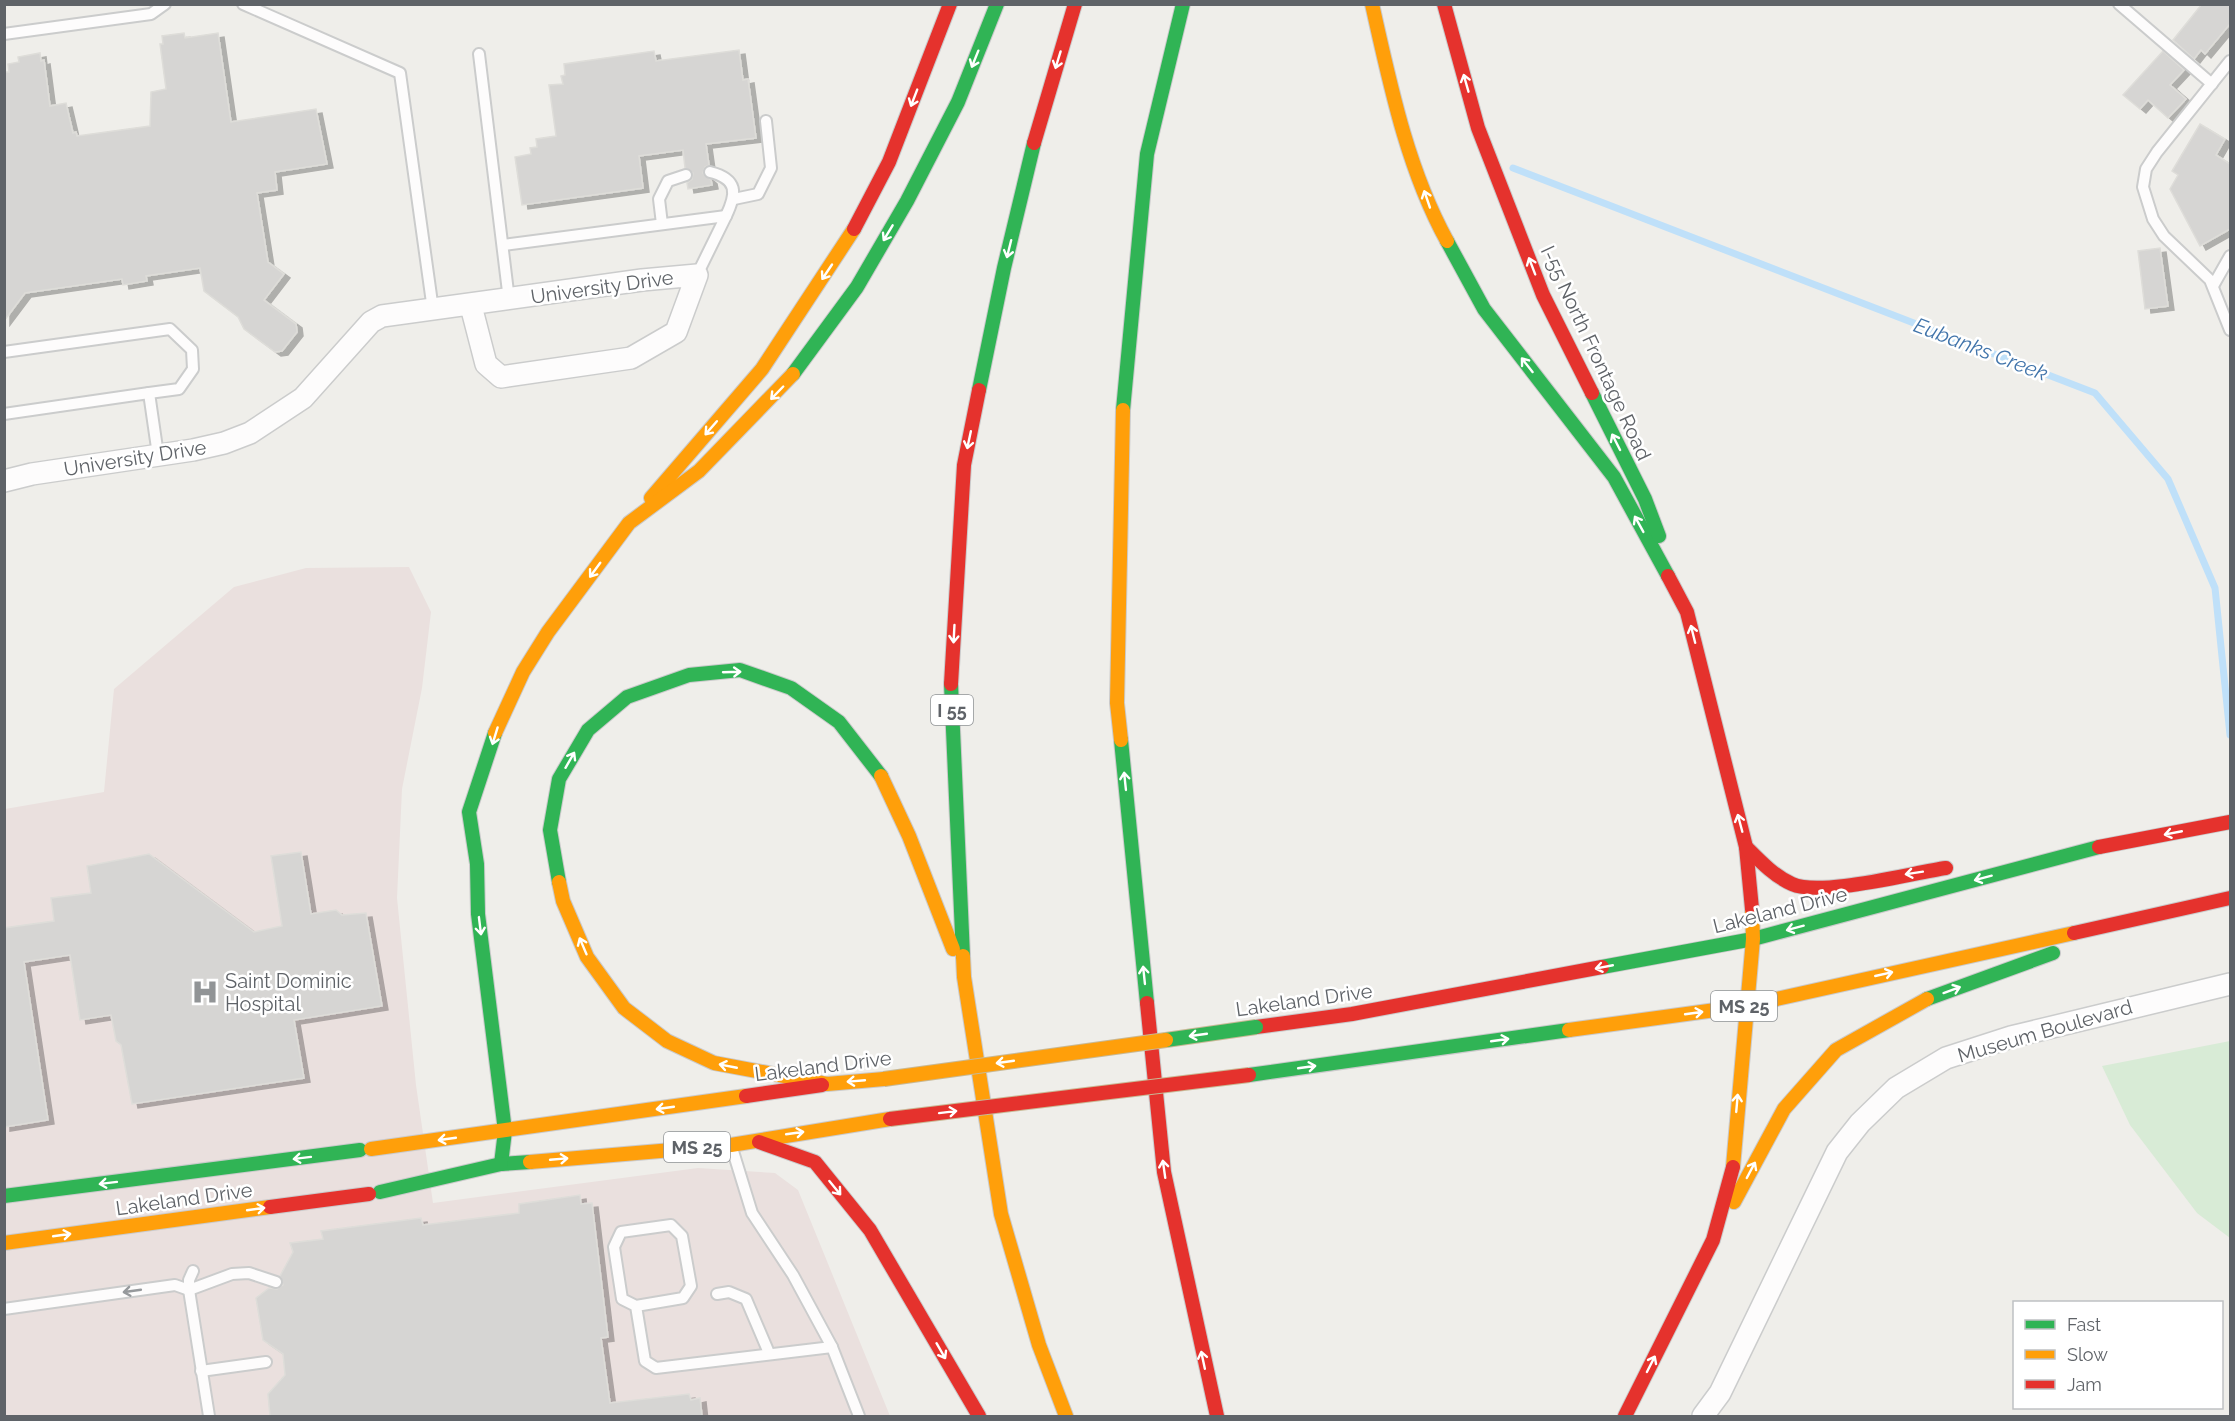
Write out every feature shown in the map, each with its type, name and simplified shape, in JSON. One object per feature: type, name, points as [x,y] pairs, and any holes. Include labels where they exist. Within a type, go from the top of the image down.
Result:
[{"type":"main road","points":[[501,1164],[505,1131],[478,914],[477,864],[469,812],[500,718],[523,672],[548,632],[629,523],[762,369],[846,244],[889,162],[950,4]]},
{"type":"main road","points":[[629,523],[699,471],[784,386],[857,287],[907,201],[958,102],[997,4]]},
{"type":"main road","name":"I 55","points":[[1066,1416],[1039,1345],[1001,1214],[964,977],[951,686],[964,465],[1004,268],[1044,105],[1075,4]]},
{"type":"main road","points":[[1182,4],[1147,154],[1123,387],[1117,703],[1164,1172],[1217,1416]]},
{"type":"main road","points":[[1372,4],[1397,113],[1433,216],[1484,309],[1614,477],[1687,612],[1746,847],[1752,900],[1753,939],[1745,1006],[1732,1176],[1713,1240]]},
{"type":"main road","name":"I-55 North Frontage Road","points":[[1444,4],[1478,128],[1543,294],[1645,499],[1687,612]]},
{"type":"main road","points":[[827,1084],[714,1063],[668,1041],[624,1008],[587,957],[563,901],[550,830],[560,779],[588,730],[627,697],[689,675],[740,670],[791,688],[839,722],[878,770],[909,836],[964,977]]},
{"type":"main road","name":"Lakeland Drive","points":[[4,1196],[365,1150],[827,1084],[884,1079],[1352,1014],[1753,939],[2096,848],[2230,822]]},
{"type":"main road","points":[[1746,847],[1768,872],[1790,884],[1816,891],[1965,865]]},
{"type":"main road","points":[[1989,861],[2096,848]]},
{"type":"main road","name":"Lakeland Drive","points":[[4,1243],[375,1193],[501,1164],[731,1145],[890,1119],[1249,1075],[1745,1006],[2230,898]]},
{"type":"main road","points":[[1625,1416],[1713,1240],[1784,1109],[1836,1050],[1924,1000],[2148,916]]},
{"type":"main road","points":[[751,1140],[815,1162],[870,1230],[979,1416]]},
{"type":"street","name":"University Drive","points":[[4,481],[224,443],[250,433],[303,398],[371,322],[382,316],[471,306],[642,280],[697,275],[676,333],[631,358],[583,366],[501,377],[486,364],[471,306]]},
{"type":"street","name":"Museum Boulevard","points":[[1703,1416],[1720,1393],[1837,1152],[1860,1123],[1896,1088],[1946,1058],[2011,1037],[2230,984]]},
{"type":"street","name":"Museum Boulevard","points":[[1718,1416],[1720,1393]]},
{"type":"lane","points":[[4,34],[151,14],[165,4]]},
{"type":"lane","points":[[243,4],[400,73],[433,310]]},
{"type":"lane","points":[[2119,4],[2212,84]]},
{"type":"lane","points":[[479,54],[509,300]]},
{"type":"lane","points":[[2230,62],[2157,152],[2146,169],[2143,187],[2147,207],[2164,236],[2213,286],[2230,330]]},
{"type":"lane","points":[[734,199],[758,194],[771,168],[766,121]]},
{"type":"lane","points":[[697,275],[734,199],[732,184],[723,175],[710,172]]},
{"type":"lane","points":[[662,224],[659,199],[668,181],[686,175]]},
{"type":"lane","points":[[503,245],[726,216]]},
{"type":"lane","points":[[2213,286],[2230,256]]},
{"type":"lane","points":[[4,352],[170,329],[192,350],[193,369],[179,389],[4,414]]},
{"type":"lane","points":[[149,393],[158,455]]},
{"type":"lane","points":[[731,1145],[752,1213],[793,1275],[832,1347],[859,1416]]},
{"type":"lane","points":[[671,1225],[682,1236],[691,1286],[683,1298],[636,1306],[622,1299],[614,1247],[621,1232],[671,1225]]},
{"type":"lane","points":[[193,1271],[189,1280],[189,1290],[209,1416]]},
{"type":"lane","points":[[4,1309],[175,1285],[189,1290],[232,1274],[249,1273],[276,1282]]},
{"type":"lane","points":[[717,1294],[729,1292],[746,1299],[769,1353]]},
{"type":"lane","points":[[636,1306],[645,1360],[656,1368],[832,1347]]},
{"type":"lane","points":[[201,1371],[266,1362]]},
{"type":"shaded area","name":"Saint Dominic Hospital","points":[[409,567],[431,612],[422,688],[402,789],[397,898],[416,1085],[433,1203],[698,1168],[775,1173],[798,1190],[890,1416],[5,1416],[5,809],[104,792],[114,689],[234,587],[306,568]]},
{"type":"green space","points":[[2230,1041],[2230,1238],[2197,1213],[2130,1125],[2102,1066]]},
{"type":"building","points":[[2202,4],[2230,4],[2230,24],[2205,54],[2201,50],[2194,59],[2173,40]]},
{"type":"building","points":[[184,33],[185,38],[218,33],[231,122],[316,109],[327,164],[275,172],[277,190],[257,193],[268,262],[284,274],[264,300],[296,324],[297,332],[282,351],[275,352],[244,329],[238,317],[204,291],[200,268],[146,276],[147,281],[123,285],[122,279],[25,293],[4,321],[4,72],[9,72],[8,64],[19,62],[18,57],[40,53],[41,61],[44,60],[50,106],[66,103],[73,133],[76,132],[77,136],[150,126],[151,92],[166,89],[160,44],[163,44],[162,36]]},
{"type":"building","points":[[739,50],[743,80],[748,79],[756,138],[706,144],[709,165],[705,167],[703,173],[711,180],[712,185],[688,189],[687,183],[692,179],[693,173],[685,168],[683,150],[639,156],[643,188],[522,205],[515,157],[531,154],[530,148],[537,147],[536,139],[556,136],[549,85],[563,84],[561,76],[565,75],[564,64],[654,51],[656,61]]},
{"type":"building","points":[[2163,51],[2184,70],[2170,85],[2186,99],[2168,118],[2148,100],[2140,109],[2123,95]]},
{"type":"building","points":[[2200,124],[2225,139],[2216,155],[2230,164],[2230,229],[2200,246],[2170,189],[2178,175],[2172,171]]},
{"type":"building","points":[[2160,248],[2168,306],[2145,309],[2138,251]]},
{"type":"building","points":[[301,852],[311,914],[336,910],[342,915],[366,913],[382,1006],[294,1020],[304,1078],[132,1104],[121,1045],[116,1041],[111,1015],[80,1020],[70,955],[24,962],[48,1120],[4,1127],[4,928],[54,921],[51,898],[91,893],[87,866],[149,854],[254,932],[282,926],[271,856]]},
{"type":"building","points":[[580,1195],[581,1204],[592,1203],[608,1337],[601,1338],[610,1403],[689,1394],[691,1400],[700,1398],[702,1416],[270,1416],[268,1394],[285,1375],[283,1354],[263,1340],[256,1298],[269,1288],[277,1289],[283,1285],[280,1276],[293,1252],[290,1243],[323,1239],[321,1231],[421,1218],[423,1225],[519,1213],[519,1204]]},
{"type":"waterway","name":"Eubanks Creek","points":[[1513,168],[2095,393],[2168,479],[2215,588],[2230,735]]},
{"type":"traffic: fast","points":[[793,374],[857,287],[907,201],[958,102],[997,4]]},
{"type":"traffic: fast","points":[[1123,410],[1147,154],[1183,4]]},
{"type":"traffic: fast","points":[[979,390],[1004,268],[1034,143]]},
{"type":"traffic: fast","points":[[1447,241],[1484,309],[1614,477],[1668,576]]},
{"type":"traffic: fast","points":[[1592,393],[1645,499],[1659,536]]},
{"type":"traffic: fast","points":[[559,882],[550,830],[559,779],[588,730],[627,697],[689,675],[740,670],[791,688],[839,722],[881,776]]},
{"type":"traffic: fast","points":[[951,684],[963,956]]},
{"type":"traffic: fast","points":[[495,733],[469,812],[477,864],[478,914],[505,1131],[501,1164],[530,1162]]},
{"type":"traffic: fast","points":[[1121,740],[1147,1003]]},
{"type":"traffic: fast","points":[[1602,967],[1753,939],[2099,847]]},
{"type":"traffic: fast","points":[[1927,999],[2053,953]]},
{"type":"traffic: fast","points":[[1166,1040],[1256,1027]]},
{"type":"traffic: fast","points":[[1249,1075],[1569,1030]]},
{"type":"traffic: fast","points":[[4,1196],[360,1150]]},
{"type":"traffic: fast","points":[[380,1192],[501,1164]]},
{"type":"traffic: slow","points":[[1372,4],[1393,95],[1410,155],[1447,241]]},
{"type":"traffic: slow","points":[[651,498],[762,369],[854,229]]},
{"type":"traffic: slow","points":[[495,733],[523,672],[548,632],[629,523],[699,471],[793,374]]},
{"type":"traffic: slow","points":[[1121,740],[1117,703],[1123,410]]},
{"type":"traffic: slow","points":[[881,776],[909,836],[953,949]]},
{"type":"traffic: slow","points":[[559,882],[563,901],[587,957],[624,1008],[667,1041],[714,1063],[827,1084],[884,1079]]},
{"type":"traffic: slow","points":[[1733,1167],[1753,939],[1752,909]]},
{"type":"traffic: slow","points":[[1569,1030],[1745,1006],[2074,933]]},
{"type":"traffic: slow","points":[[963,956],[964,977],[1001,1214],[1039,1345],[1066,1416]]},
{"type":"traffic: slow","points":[[1734,1202],[1784,1109],[1836,1050],[1927,999]]},
{"type":"traffic: slow","points":[[884,1079],[1166,1040]]},
{"type":"traffic: slow","points":[[371,1149],[746,1096]]},
{"type":"traffic: slow","points":[[530,1162],[731,1145],[890,1119]]},
{"type":"traffic: slow","points":[[4,1243],[270,1207]]},
{"type":"traffic: jam","points":[[854,229],[889,162],[950,4]]},
{"type":"traffic: jam","points":[[1034,143],[1075,4]]},
{"type":"traffic: jam","points":[[1444,4],[1478,128],[1543,295],[1592,393]]},
{"type":"traffic: jam","points":[[951,684],[964,465],[979,390]]},
{"type":"traffic: jam","points":[[1668,576],[1687,612],[1746,847],[1752,909]]},
{"type":"traffic: jam","points":[[2099,847],[2230,822]]},
{"type":"traffic: jam","points":[[1746,847],[1779,877],[1792,884],[1806,887],[1823,888],[1867,883],[1946,868]]},
{"type":"traffic: jam","points":[[2074,933],[2230,898]]},
{"type":"traffic: jam","points":[[1256,1027],[1352,1014],[1602,967]]},
{"type":"traffic: jam","points":[[1147,1003],[1164,1172],[1217,1416]]},
{"type":"traffic: jam","points":[[890,1119],[1249,1075]]},
{"type":"traffic: jam","points":[[746,1096],[822,1085]]},
{"type":"traffic: jam","points":[[759,1142],[815,1162],[870,1230],[979,1416]]},
{"type":"traffic: jam","points":[[1625,1416],[1713,1240],[1733,1167]]},
{"type":"traffic: jam","points":[[270,1207],[369,1194]]},
{"type":"place","name":"Saint Dominic Hospital","points":[[205,992]]}]
